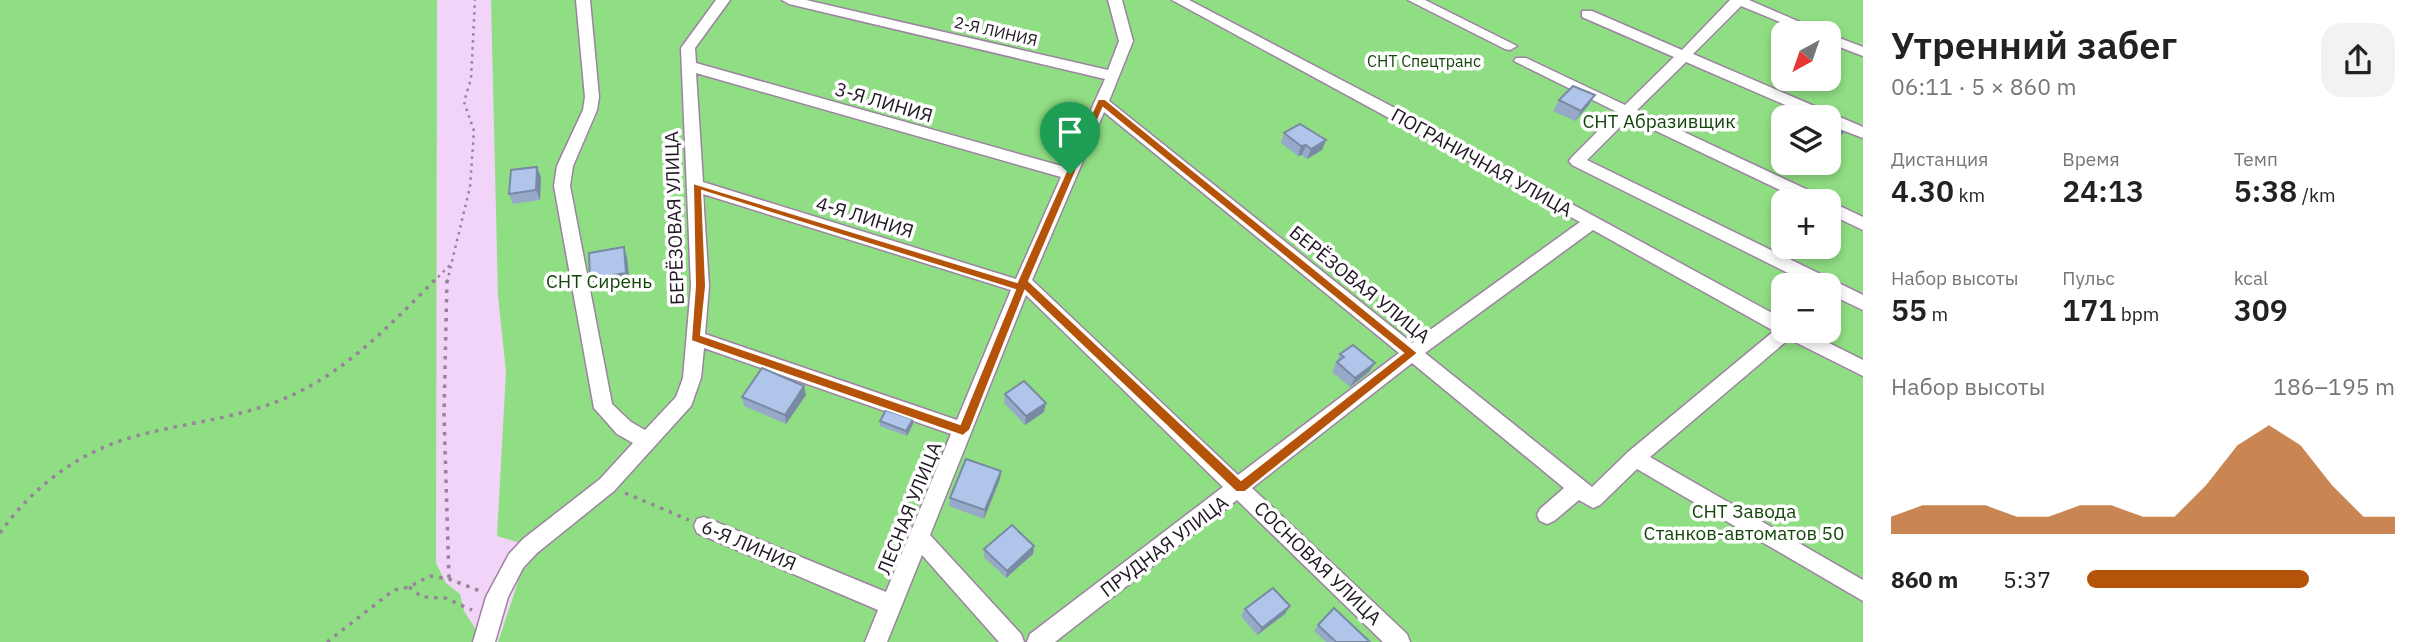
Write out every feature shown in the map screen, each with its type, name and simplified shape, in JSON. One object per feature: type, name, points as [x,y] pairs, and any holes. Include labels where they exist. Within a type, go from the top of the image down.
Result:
[{"type":"street","points":[[583,0],[592,97],[590,110],[565,166],[563,202],[603,408],[624,428],[648,443]]},
{"type":"street","name":"БЕРЁЗОВАЯ УЛИЦА","points":[[484,642],[497,597],[507,574],[530,546],[607,485],[684,401],[692,379],[700,286],[688,48],[723,0]]},
{"type":"street","name":"2-Я ЛИНИЯ","points":[[789,0],[1113,76]]},
{"type":"street","name":"ЛЕСНАЯ УЛИЦА","points":[[876,642],[1022,285],[1113,76],[1126,41],[1115,0]]},
{"type":"street","name":"ПОГРАНИЧНАЯ УЛИЦА","points":[[1179,0],[1407,120],[1771,320]]},
{"type":"street","points":[[1415,0],[1510,46]]},
{"type":"street","points":[[1789,21],[1738,0],[1630,112],[1577,161],[1802,273]]},
{"type":"street","points":[[1587,14],[1797,105]]},
{"type":"street","points":[[1841,43],[1863,52]]},
{"type":"street","points":[[1521,61],[1792,189]]},
{"type":"street","name":"3-Я ЛИНИЯ","points":[[689,66],[1070,174]]},
{"type":"street","name":"БЕРЁЗОВАЯ УЛИЦА","points":[[1101,102],[1586,493]]},
{"type":"street","points":[[1841,124],[1863,133]]},
{"type":"street","name":"4-Я ЛИНИЯ","points":[[697,186],[1022,285]]},
{"type":"street","points":[[1841,213],[1863,224]]},
{"type":"street","name":"ПРУДНАЯ УЛИЦА","points":[[1038,642],[1412,353],[1592,222]]},
{"type":"street","name":"СОСНОВАЯ УЛИЦА","points":[[1022,285],[1240,488],[1399,642]]},
{"type":"street","points":[[1841,292],[1863,303]]},
{"type":"street","points":[[695,338],[963,430]]},
{"type":"street","points":[[1548,515],[1586,493],[1636,458],[1771,343]]},
{"type":"street","name":"ПОГРАНИЧНАЯ УЛИЦА","points":[[1814,343],[1863,369]]},
{"type":"street","points":[[1636,458],[1863,592]]},
{"type":"street","name":"6-Я ЛИНИЯ","points":[[704,526],[892,605]]},
{"type":"street","points":[[920,538],[1013,642]]},
{"type":"path","points":[[449,579],[444,414],[447,281],[470,187],[474,131],[464,103],[471,79],[475,0]]},
{"type":"path","points":[[0,533],[15,509],[47,481],[93,454],[133,437],[247,414],[301,391],[350,361],[451,264]]},
{"type":"path","name":"6-Я ЛИНИЯ","points":[[607,485],[704,526]]},
{"type":"path","points":[[327,642],[394,590],[409,587],[430,576],[449,579],[497,597]]},
{"type":"path","points":[[409,587],[419,597],[430,600],[448,598],[490,619]]},
{"type":"green space","points":[[0,0],[437,0],[436,563],[446,583],[460,594],[464,611],[484,642],[0,642]]},
{"type":"green space","points":[[491,0],[1863,0],[1863,642],[498,642],[530,546],[497,536],[506,372],[498,296]]},
{"type":"building","points":[[1573,86],[1595,95],[1581,111],[1559,100]]},
{"type":"building","points":[[1300,124],[1326,140],[1311,149],[1306,145],[1301,146],[1284,133]]},
{"type":"building","points":[[537,167],[536,190],[509,194],[511,170]]},
{"type":"building","points":[[624,247],[626,273],[590,279],[589,253]]},
{"type":"building","points":[[1353,345],[1375,363],[1355,378],[1337,362],[1344,357],[1340,354]]},
{"type":"building","points":[[762,368],[804,386],[785,415],[742,397]]},
{"type":"building","points":[[1024,381],[1046,403],[1026,416],[1005,394]]},
{"type":"building","points":[[886,410],[913,419],[906,431],[880,421]]},
{"type":"building","points":[[966,459],[1001,471],[985,510],[950,498]]},
{"type":"building","points":[[1012,525],[1034,546],[1007,571],[984,549]]},
{"type":"building","points":[[1273,588],[1290,606],[1262,628],[1245,609]]},
{"type":"building","points":[[1334,608],[1370,642],[1336,642],[1318,625]]},
{"type":"route","points":[[1070,174],[1023,282],[1021,288],[963,430],[695,338],[700,286],[697,186],[1021,288],[1023,282],[1240,488],[1412,353],[1101,102],[1070,174]]},
{"type":"park label","name":"СНТ Спецтранс","points":[[1424,61]]},
{"type":"park label","name":"СНТ Абразивщик","points":[[1659,121]]},
{"type":"park label","name":"СНТ Сирень","points":[[599,281]]},
{"type":"park label","name":"СНТ Завода Станков-автоматов 50","points":[[1744,522]]}]
